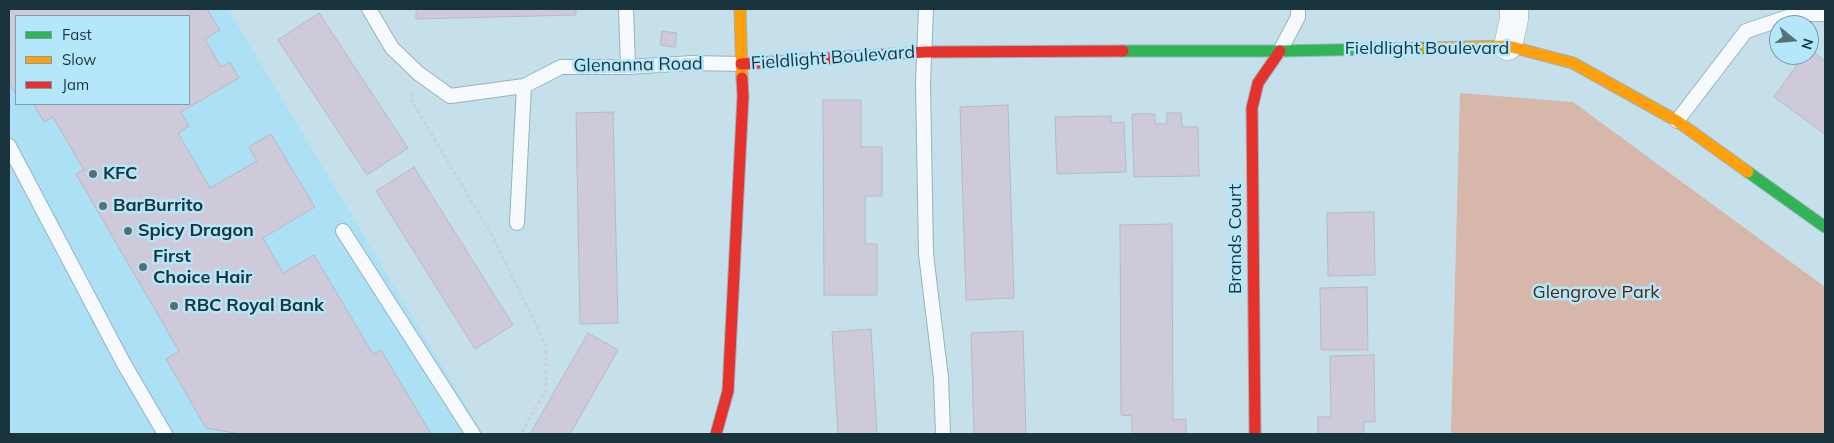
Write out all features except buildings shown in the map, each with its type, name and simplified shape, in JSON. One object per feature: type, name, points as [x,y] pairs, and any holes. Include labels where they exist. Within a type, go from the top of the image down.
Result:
[{"type":"street","points":[[716,434],[728,391],[742,106],[740,9]]},
{"type":"street","points":[[1508,46],[1514,19],[1514,9]]},
{"type":"street","name":"Fieldlight Boulevard","points":[[741,64],[925,52],[1280,51],[1508,46],[1573,63],[1677,121],[1825,227]]},
{"type":"street","name":"Brands Court","points":[[1255,434],[1252,108],[1258,83],[1280,51]]},
{"type":"lane","name":"Glenanna Road","points":[[369,9],[392,48],[418,73],[450,96],[524,86],[562,67],[628,67],[693,63],[741,64]]},
{"type":"lane","points":[[626,9],[628,67]]},
{"type":"lane","name":"Fieldlight Boulevard","points":[[925,52],[926,9]]},
{"type":"lane","points":[[1280,51],[1298,17],[1298,9]]},
{"type":"lane","points":[[1677,121],[1746,31],[1797,14],[1825,14]]},
{"type":"lane","points":[[925,52],[923,83],[926,254],[942,386],[942,434]]},
{"type":"lane","points":[[517,223],[524,86]]},
{"type":"lane","points":[[9,146],[124,364],[164,434]]},
{"type":"lane","points":[[343,231],[473,434]]},
{"type":"path","points":[[418,73],[410,98],[493,237],[546,346],[546,390],[522,434]]},
{"type":"shaded area","points":[[9,9],[228,9],[483,434],[9,434]]},
{"type":"green space","name":"Glengrove Park","points":[[1460,93],[1573,102],[1825,287],[1825,434],[1451,434]]},
{"type":"traffic: fast","points":[[1123,51],[1280,51],[1427,48]]},
{"type":"traffic: fast","points":[[1748,172],[1825,227]]},
{"type":"traffic: slow","points":[[740,9],[742,78]]},
{"type":"traffic: slow","points":[[1427,48],[1508,46],[1573,63],[1677,121],[1748,172]]},
{"type":"traffic: jam","points":[[741,64],[925,52],[1123,51]]},
{"type":"traffic: jam","points":[[1255,434],[1252,108],[1258,83],[1280,51]]},
{"type":"traffic: jam","points":[[716,434],[728,391],[743,96],[742,78]]},
{"type":"place","name":"KFC","points":[[93,174]]},
{"type":"place","name":"BarBurrito","points":[[103,206]]},
{"type":"place","name":"Spicy Dragon","points":[[128,231]]},
{"type":"place","name":"First Choice Hair","points":[[143,267]]},
{"type":"place","name":"RBC Royal Bank","points":[[174,306]]}]
